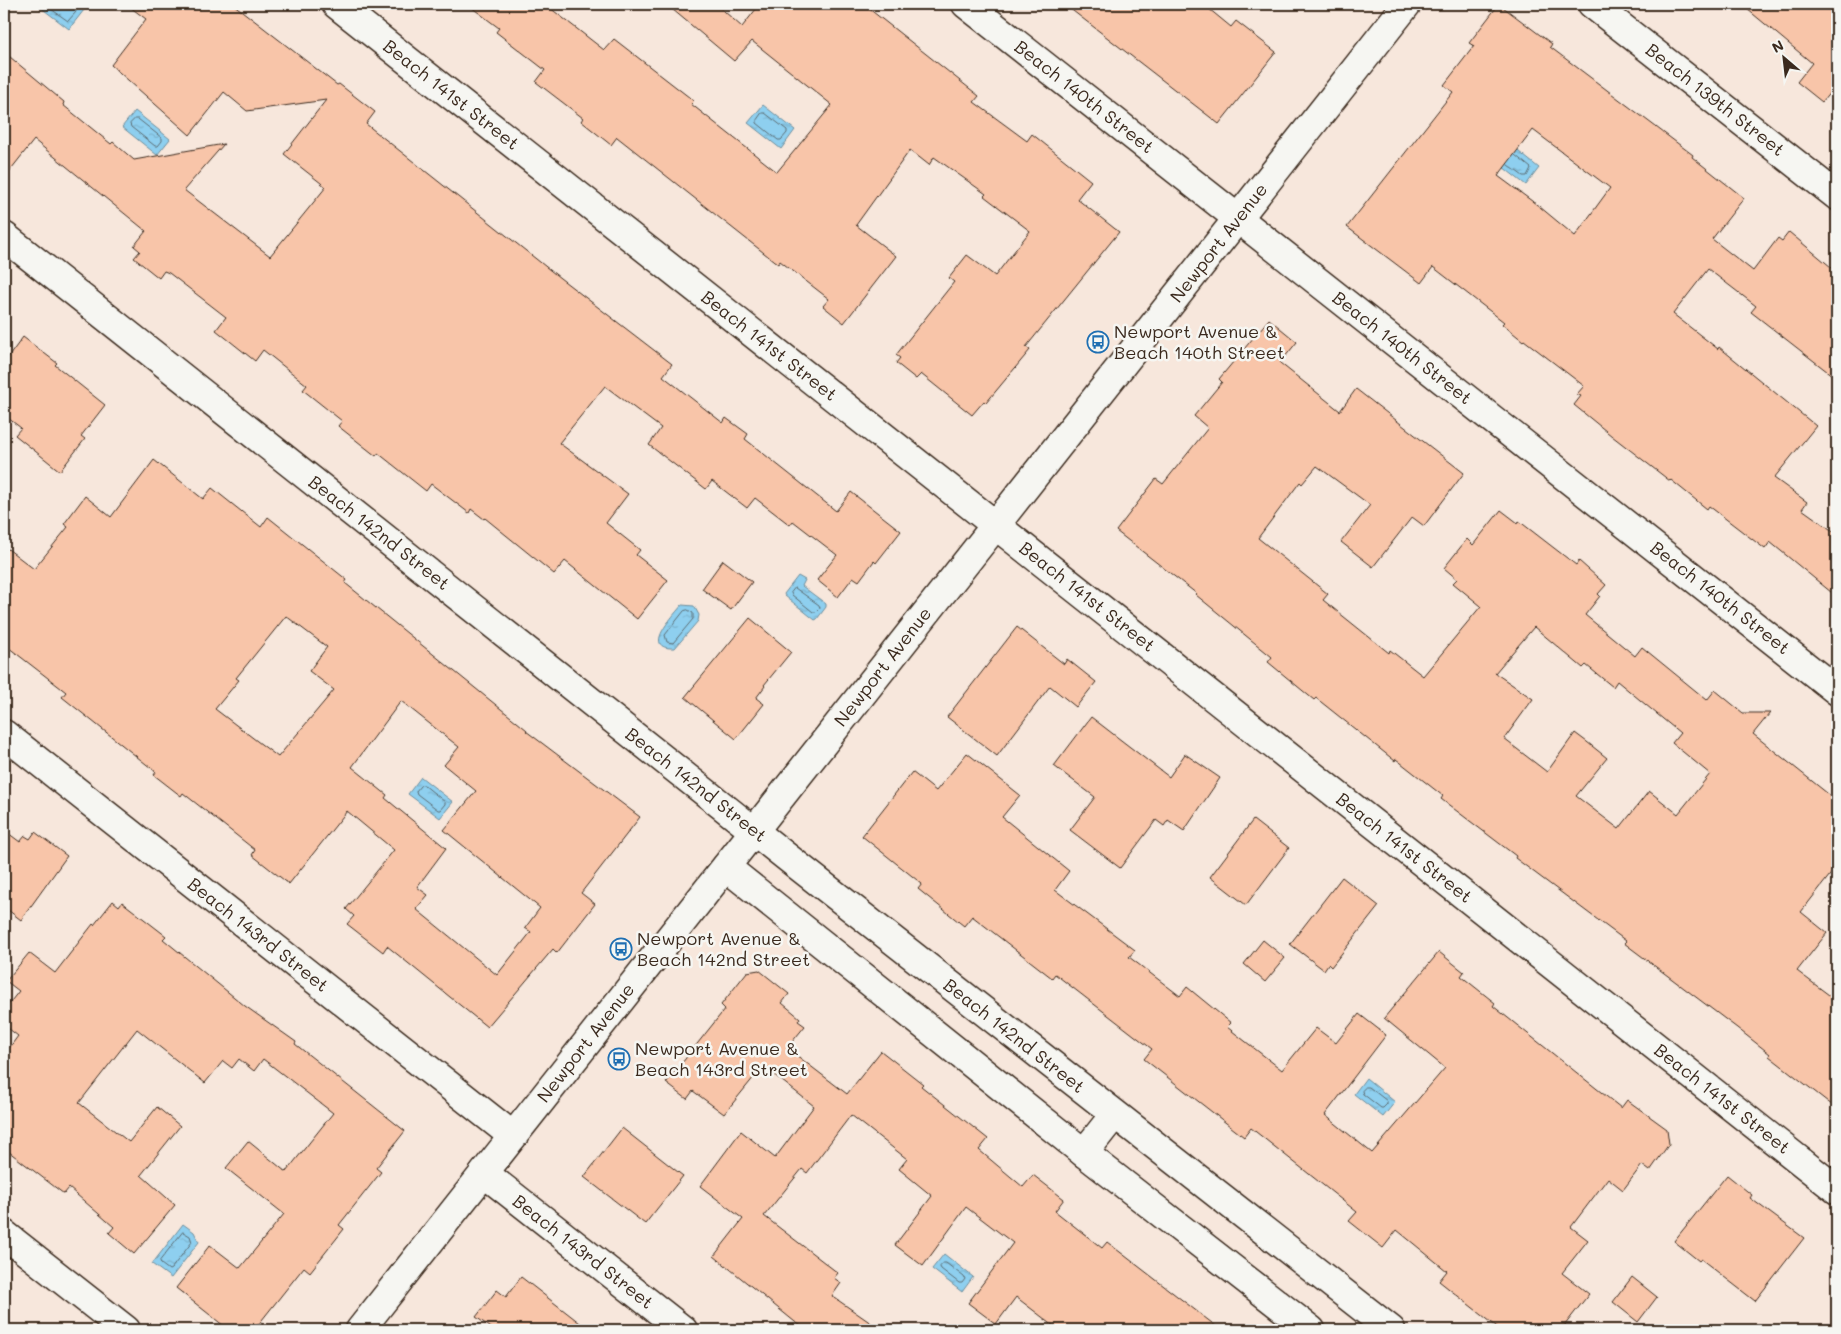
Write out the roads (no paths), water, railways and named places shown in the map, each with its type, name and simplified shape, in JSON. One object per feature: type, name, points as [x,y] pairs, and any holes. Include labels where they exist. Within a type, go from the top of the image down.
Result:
[{"type":"street","name":"Beach 141st Street","points":[[336,4],[1837,1190]]},
{"type":"street","name":"Beach 140th Street","points":[[966,4],[1837,691]]},
{"type":"street","name":"Newport Avenue","points":[[360,1330],[1407,4]]},
{"type":"street","name":"Beach 139th Street","points":[[1592,4],[1837,196]]},
{"type":"street","name":"Beach 142nd Street","points":[[4,236],[1114,1115],[1391,1330]]},
{"type":"street","name":"Beach 143rd Street","points":[[4,734],[513,1136]]},
{"type":"street","points":[[726,868],[1084,1153],[1311,1330]]},
{"type":"street","points":[[1084,1153],[1114,1115]]},
{"type":"street","name":"Beach 143rd Street","points":[[484,1173],[683,1330]]},
{"type":"street","points":[[4,1234],[126,1330]]},
{"type":"water","points":[[36,4],[77,4],[84,10],[69,29]]},
{"type":"water","points":[[763,105],[795,130],[781,149],[748,123]]},
{"type":"water","points":[[135,111],[170,139],[157,155],[122,127]]},
{"type":"water","points":[[1503,139],[1539,168],[1526,185],[1490,157]]},
{"type":"water","points":[[798,576],[805,580],[802,586],[826,604],[826,607],[815,620],[784,594]]},
{"type":"water","points":[[682,605],[694,606],[699,615],[698,621],[675,648],[665,647],[660,644],[662,631]]},
{"type":"water","points":[[421,777],[453,802],[440,818],[408,794]]},
{"type":"water","points":[[1366,1078],[1395,1102],[1383,1117],[1354,1094]]},
{"type":"water","points":[[183,1224],[194,1232],[199,1242],[171,1278],[152,1264]]},
{"type":"water","points":[[944,1254],[973,1277],[962,1292],[932,1269]]},
{"type":"place","name":"Newport Avenue & Beach 140th Street","points":[[1098,342]]},
{"type":"place","name":"Newport Avenue & Beach 142nd Street","points":[[621,949]]},
{"type":"place","name":"Newport Avenue & Beach 143rd Street","points":[[619,1059]]}]
